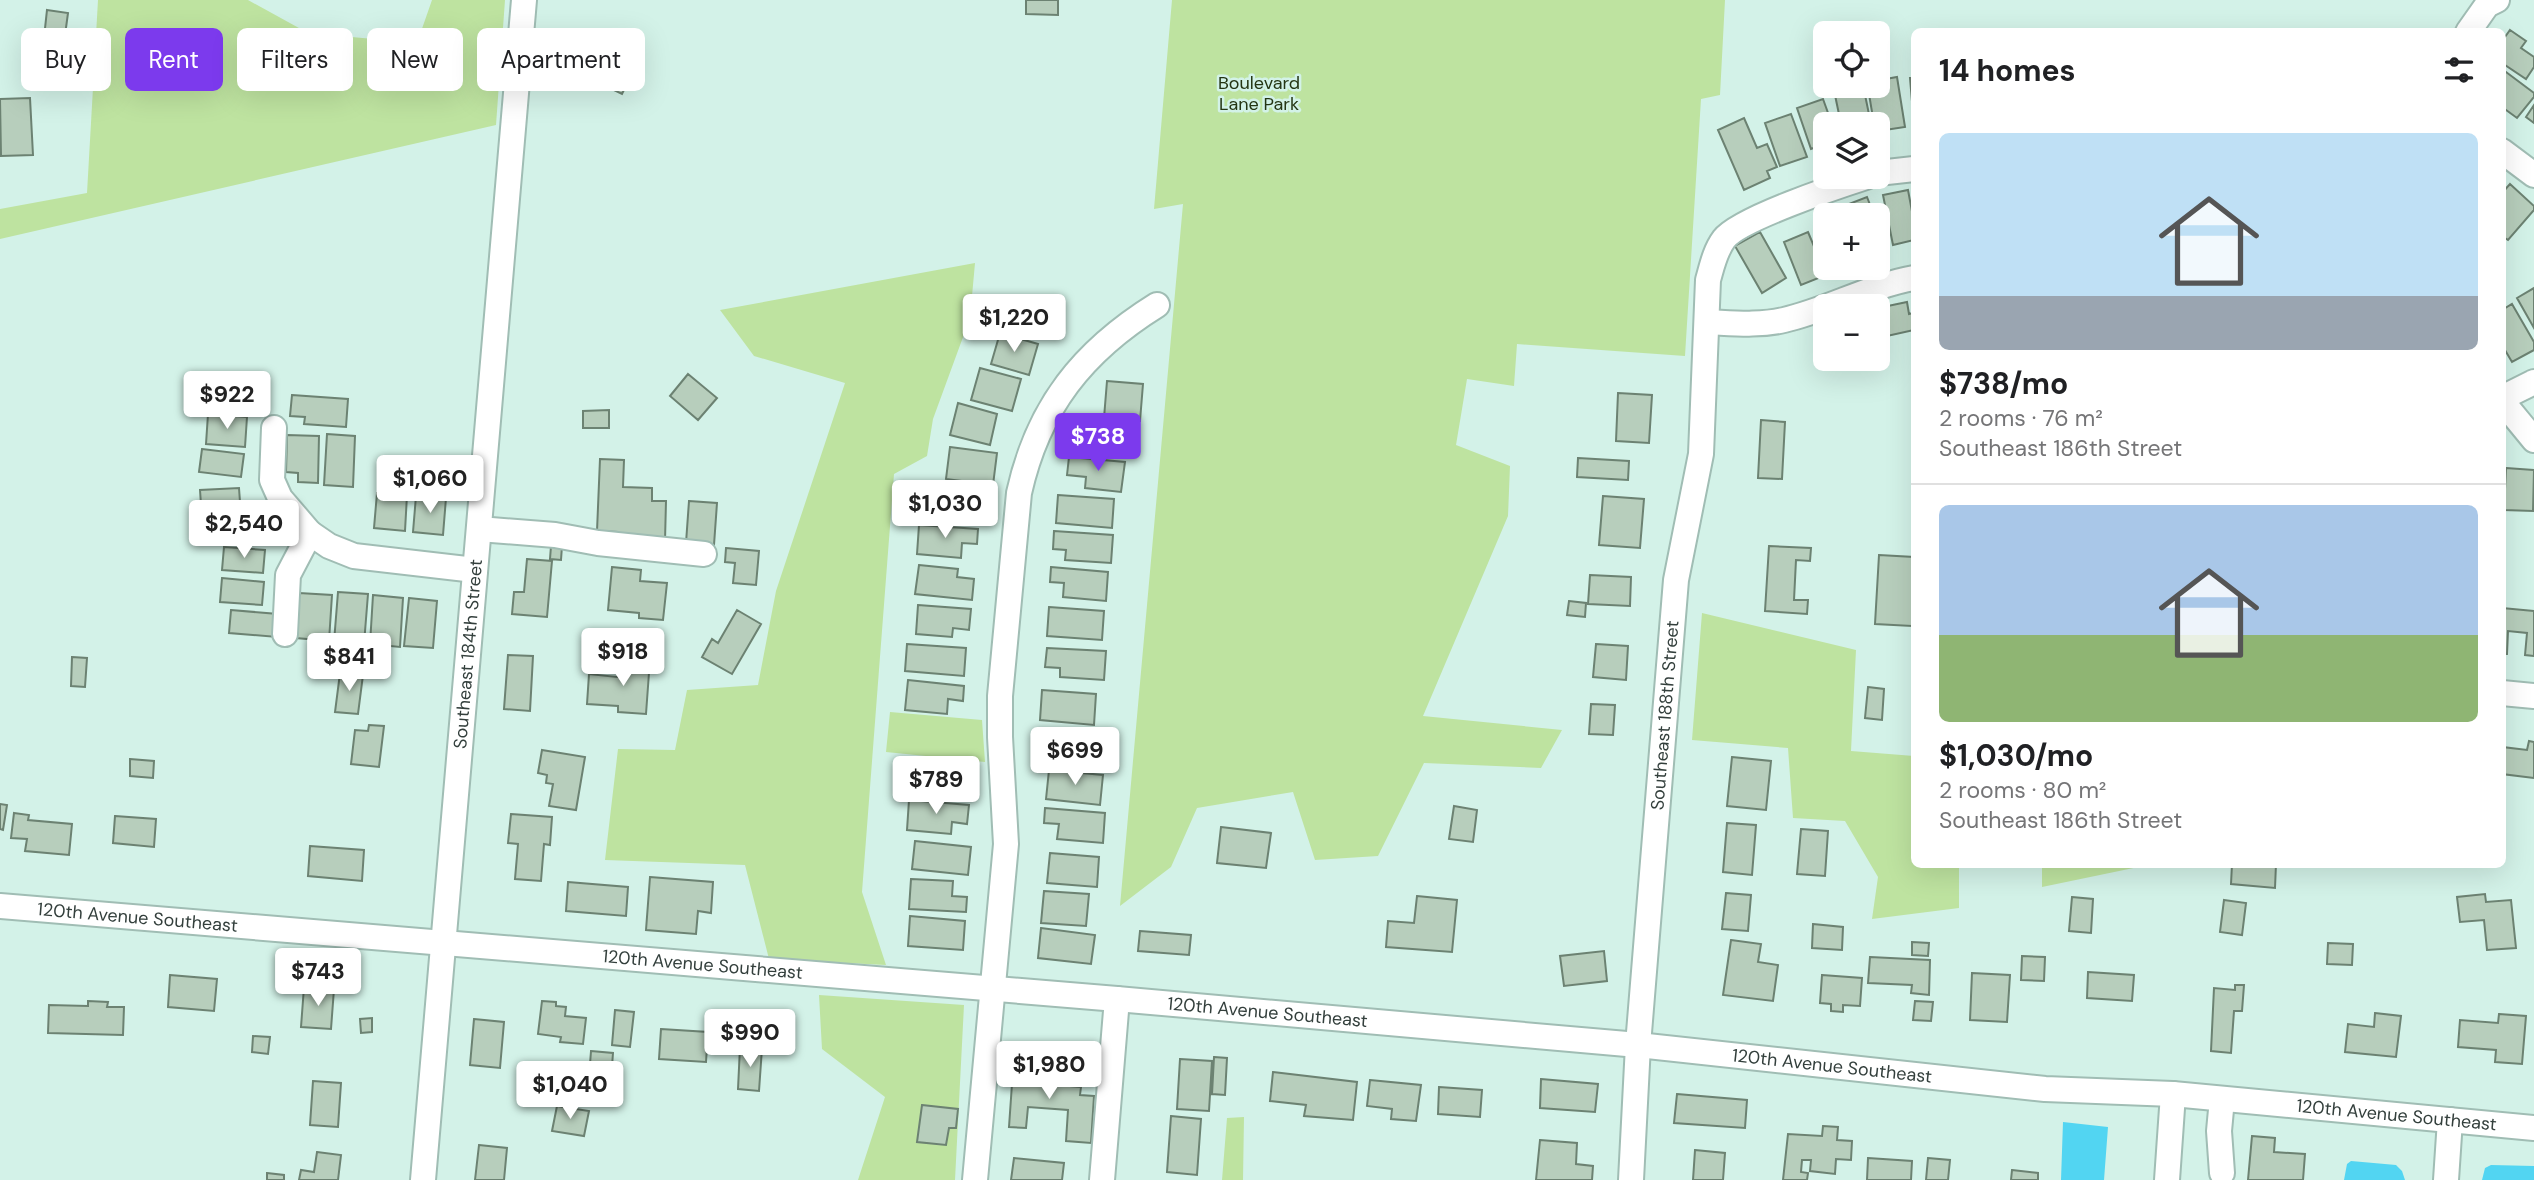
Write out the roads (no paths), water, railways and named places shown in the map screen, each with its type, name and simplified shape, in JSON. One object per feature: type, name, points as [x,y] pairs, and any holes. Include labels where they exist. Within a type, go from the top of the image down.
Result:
[{"type":"street","name":"Southeast 184th Street","points":[[422,1180],[524,0]]},
{"type":"street","points":[[2471,28],[2487,5],[2497,0]]},
{"type":"street","points":[[2506,160],[2534,175]]},
{"type":"street","points":[[1890,172],[1911,169]]},
{"type":"street","name":"Southeast 188th Street","points":[[1631,1180],[1638,1045],[1676,580],[1701,454],[1708,280],[1723,240],[1736,228],[1830,189]]},
{"type":"street","points":[[1707,322],[1758,324],[1784,320],[1911,279]]},
{"type":"street","points":[[975,1180],[1006,844],[1000,696],[1019,493],[1026,461],[1040,426],[1057,396],[1094,352],[1127,324],[1157,305]]},
{"type":"street","points":[[2506,398],[2534,382]]},
{"type":"street","points":[[2506,405],[2534,440]]},
{"type":"street","points":[[274,428],[272,480],[280,498],[310,533],[329,546],[354,556],[475,570]]},
{"type":"street","points":[[479,528],[555,534],[598,543],[704,554]]},
{"type":"street","points":[[285,634],[288,575],[310,533]]},
{"type":"street","points":[[2506,693],[2534,696]]},
{"type":"street","name":"120th Avenue Southeast","points":[[0,906],[1116,999],[1638,1045],[2046,1088],[2222,1098],[2534,1128]]},
{"type":"street","points":[[1102,1180],[1116,999]]},
{"type":"street","points":[[2167,1180],[2173,1094]]},
{"type":"street","points":[[2222,1098],[2219,1131],[2222,1173]]},
{"type":"street","points":[[2446,1180],[2450,1121]]},
{"type":"water","points":[[2063,1122],[2108,1127],[2104,1180],[2061,1180]]},
{"type":"water","points":[[2351,1161],[2396,1165],[2405,1180],[2344,1180],[2347,1164]]},
{"type":"water","points":[[2491,1165],[2534,1166],[2534,1180],[2482,1180],[2485,1168]]},
{"type":"park label","name":"Boulevard Lane Park","points":[[1259,93]]}]
